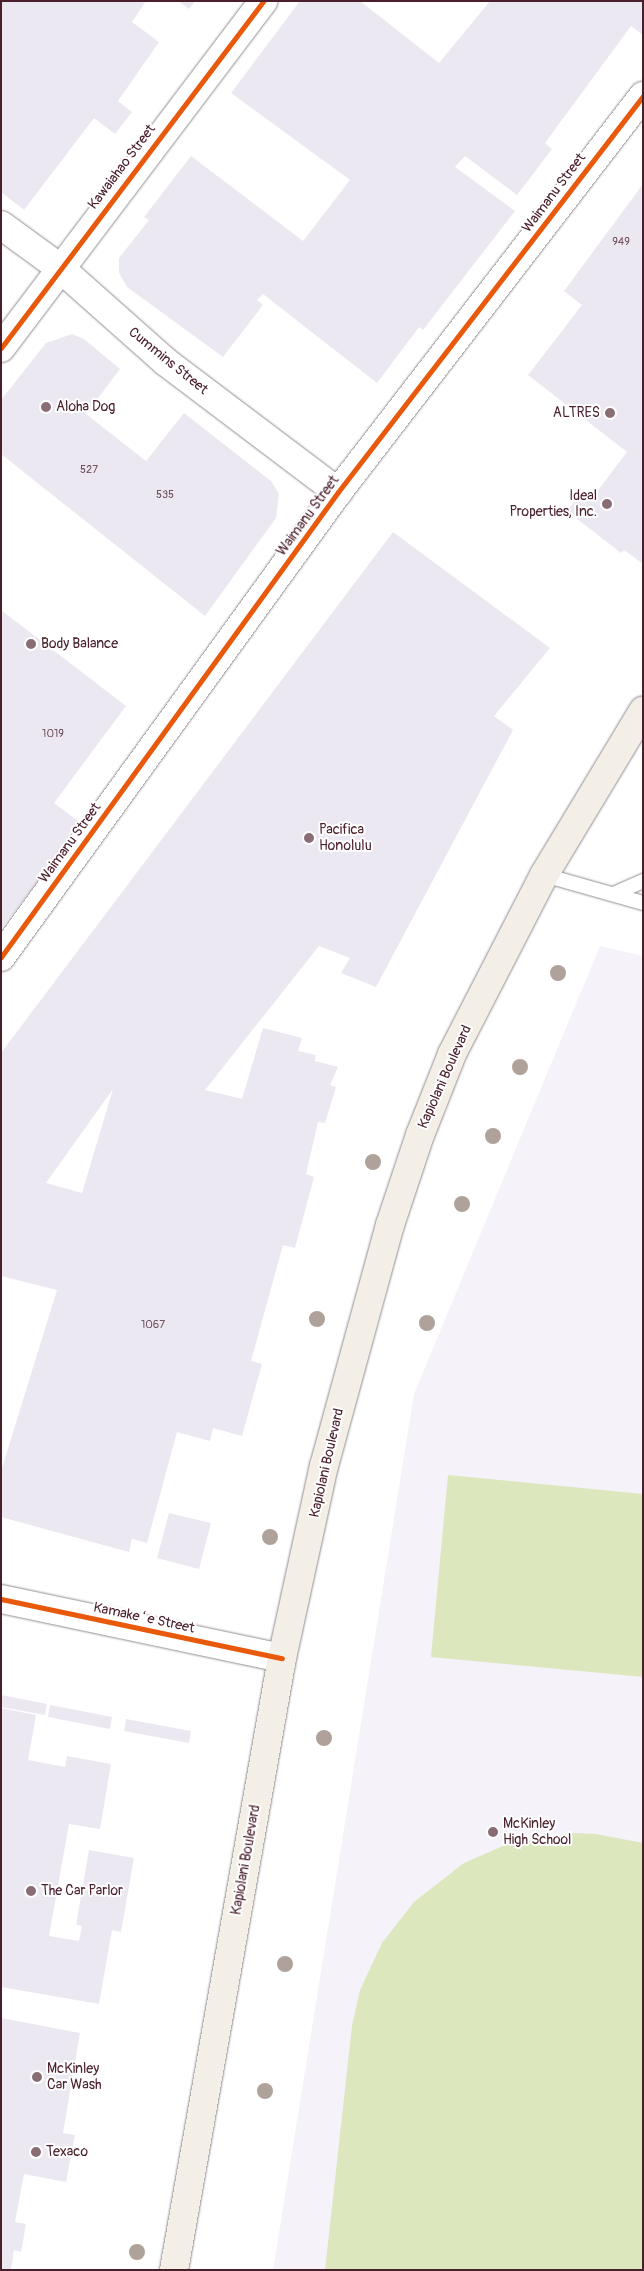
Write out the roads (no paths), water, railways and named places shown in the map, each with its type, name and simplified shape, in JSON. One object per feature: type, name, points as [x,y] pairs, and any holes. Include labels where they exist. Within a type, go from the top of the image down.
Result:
[{"type":"main road","name":"Kapiolani Boulevard","points":[[174,2270],[282,1658],[324,1466],[358,1337],[420,1135],[452,1054],[544,875],[643,711]]},
{"type":"street","name":"Kawaiahao Street","points":[[1,348],[263,1]]},
{"type":"street","name":"Waimanu Street","points":[[1,957],[338,492],[643,96]]},
{"type":"street","name":"Cummins Street","points":[[1,225],[60,268],[166,362],[338,492]]},
{"type":"street","name":"Kamakeʻe Street","points":[[1,1599],[282,1658]]},
{"type":"lane","points":[[544,875],[616,893],[643,903]]},
{"type":"lane","points":[[616,893],[643,881]]},
{"type":"place","name":"Aloha Dog","points":[[46,407]]},
{"type":"place","name":"ALTRES","points":[[610,413]]},
{"type":"place","name":"Ideal Properties, Inc.","points":[[607,504]]},
{"type":"place","name":"Body Balance","points":[[31,644]]},
{"type":"place","name":"Pacifica Honolulu","points":[[309,838]]},
{"type":"place","name":"McKinley High School","points":[[493,1832]]},
{"type":"place","name":"The Car Parlor","points":[[31,1891]]},
{"type":"place","name":"McKinley Car Wash","points":[[37,2077]]},
{"type":"place","name":"Texaco","points":[[36,2152]]}]
